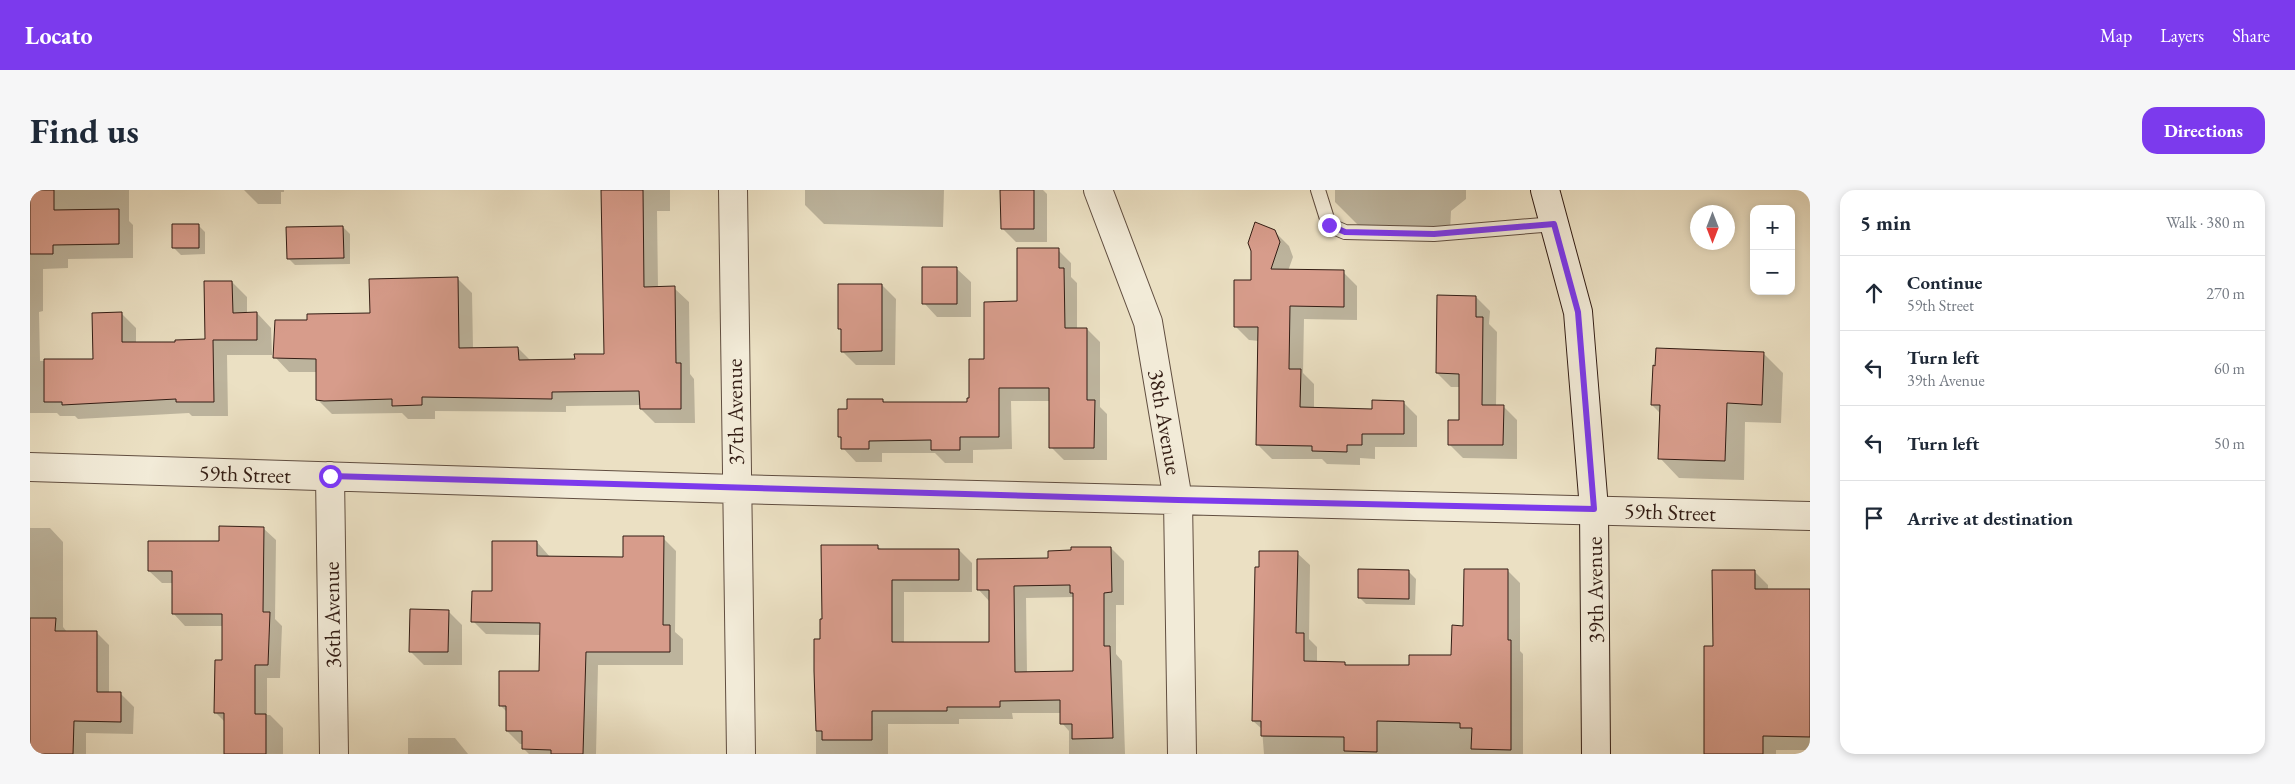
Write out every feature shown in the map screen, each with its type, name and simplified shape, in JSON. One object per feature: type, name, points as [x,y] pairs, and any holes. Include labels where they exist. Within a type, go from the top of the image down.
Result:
[{"type":"street","name":"37th Avenue","points":[[733,190],[741,754]]},
{"type":"street","name":"38th Avenue","points":[[1098,190],[1148,322],[1178,500],[1182,754]]},
{"type":"street","name":"39th Avenue","points":[[1545,190],[1578,312],[1594,509],[1596,754]]},
{"type":"street","name":"59th Street","points":[[30,467],[736,488],[1810,516]]},
{"type":"street","name":"36th Avenue","points":[[330,476],[334,754]]},
{"type":"lane","points":[[1318,190],[1329,225],[1345,232],[1434,234],[1554,224]]},
{"type":"building","points":[[30,190],[54,190],[54,210],[119,209],[119,244],[53,245],[53,254],[30,254]]},
{"type":"building","points":[[601,190],[643,190],[644,287],[675,286],[676,363],[681,363],[681,409],[640,409],[639,391],[552,392],[552,399],[422,397],[422,405],[392,406],[392,399],[316,400],[316,359],[273,358],[275,320],[307,320],[307,314],[370,313],[369,279],[458,277],[459,348],[518,347],[519,360],[575,359],[574,354],[604,354]]},
{"type":"building","points":[[1000,190],[1034,190],[1034,229],[1001,229]]},
{"type":"building","points":[[1255,222],[1275,230],[1280,242],[1271,269],[1344,270],[1344,307],[1290,306],[1289,369],[1301,369],[1300,407],[1372,409],[1372,400],[1404,401],[1404,434],[1362,434],[1362,445],[1347,445],[1347,452],[1312,451],[1312,446],[1256,445],[1258,327],[1234,327],[1234,280],[1251,280],[1251,251],[1248,243]]},
{"type":"building","points":[[172,224],[199,224],[199,248],[172,248]]},
{"type":"building","points":[[343,226],[344,258],[287,259],[286,227]]},
{"type":"building","points":[[1017,248],[1059,248],[1059,268],[1064,268],[1065,328],[1087,328],[1087,400],[1095,400],[1094,448],[1049,448],[1049,388],[999,388],[999,437],[960,437],[960,450],[931,450],[931,440],[869,441],[869,449],[841,449],[841,437],[838,437],[838,409],[847,409],[847,399],[883,399],[883,402],[967,402],[967,398],[969,398],[969,359],[984,359],[984,302],[1017,301]]},
{"type":"building","points":[[922,267],[957,267],[957,304],[922,304]]},
{"type":"building","points":[[204,281],[232,281],[233,313],[257,312],[257,340],[213,340],[214,402],[176,402],[176,399],[62,405],[62,402],[44,402],[44,359],[93,359],[92,313],[122,312],[122,342],[175,342],[175,340],[205,339]]},
{"type":"building","points":[[838,284],[882,284],[882,351],[841,352],[841,329],[838,329]]},
{"type":"building","points":[[1437,295],[1476,296],[1476,317],[1483,317],[1482,405],[1504,405],[1503,445],[1448,445],[1448,420],[1459,420],[1459,374],[1436,373]]},
{"type":"building","points":[[1656,348],[1764,352],[1762,405],[1727,403],[1725,461],[1658,459],[1660,405],[1651,405],[1653,365],[1655,366]]},
{"type":"building","points":[[219,526],[264,527],[263,612],[270,612],[268,665],[255,665],[255,714],[266,714],[266,754],[224,754],[224,713],[214,713],[215,660],[222,660],[222,614],[172,614],[172,571],[148,571],[148,541],[219,541]]},
{"type":"building","points":[[623,536],[664,536],[663,625],[670,625],[670,652],[586,652],[583,754],[551,754],[551,750],[522,749],[522,731],[506,731],[506,706],[499,706],[499,671],[539,671],[540,623],[471,622],[472,591],[492,591],[492,541],[537,541],[537,556],[623,557]]},
{"type":"building","points":[[821,545],[878,545],[878,549],[959,549],[959,580],[892,580],[892,642],[989,642],[989,590],[977,590],[977,559],[1048,558],[1048,551],[1071,550],[1071,547],[1111,547],[1112,592],[1104,593],[1104,646],[1110,646],[1113,738],[1072,739],[1072,724],[1060,724],[1060,700],[1000,701],[1000,707],[947,707],[947,711],[872,711],[872,740],[822,740],[822,731],[816,731],[814,639],[820,639],[820,619],[822,619]],"holes":[[[1070,585],[1070,593],[1073,593],[1073,671],[1015,672],[1014,586]]]},
{"type":"building","points":[[1259,551],[1298,551],[1296,633],[1304,633],[1304,661],[1345,662],[1345,665],[1409,665],[1409,655],[1451,655],[1452,625],[1463,626],[1464,569],[1508,569],[1508,640],[1511,640],[1511,750],[1471,749],[1472,728],[1460,728],[1460,723],[1377,721],[1377,752],[1344,751],[1344,737],[1261,736],[1261,721],[1252,721],[1255,567],[1259,567]]},
{"type":"building","points":[[1358,569],[1409,570],[1409,599],[1358,598]]},
{"type":"building","points":[[1712,570],[1755,570],[1755,589],[1810,589],[1810,737],[1763,736],[1763,754],[1704,754],[1704,646],[1713,646]]},
{"type":"building","points":[[410,609],[449,610],[448,652],[409,652]]},
{"type":"building","points":[[30,618],[56,618],[55,631],[97,631],[97,692],[121,692],[121,722],[74,721],[73,754],[30,754]]},
{"type":"route","points":[[330,476],[1178,500],[1594,509],[1578,312],[1554,224],[1434,234],[1345,232],[1329,225]]}]
